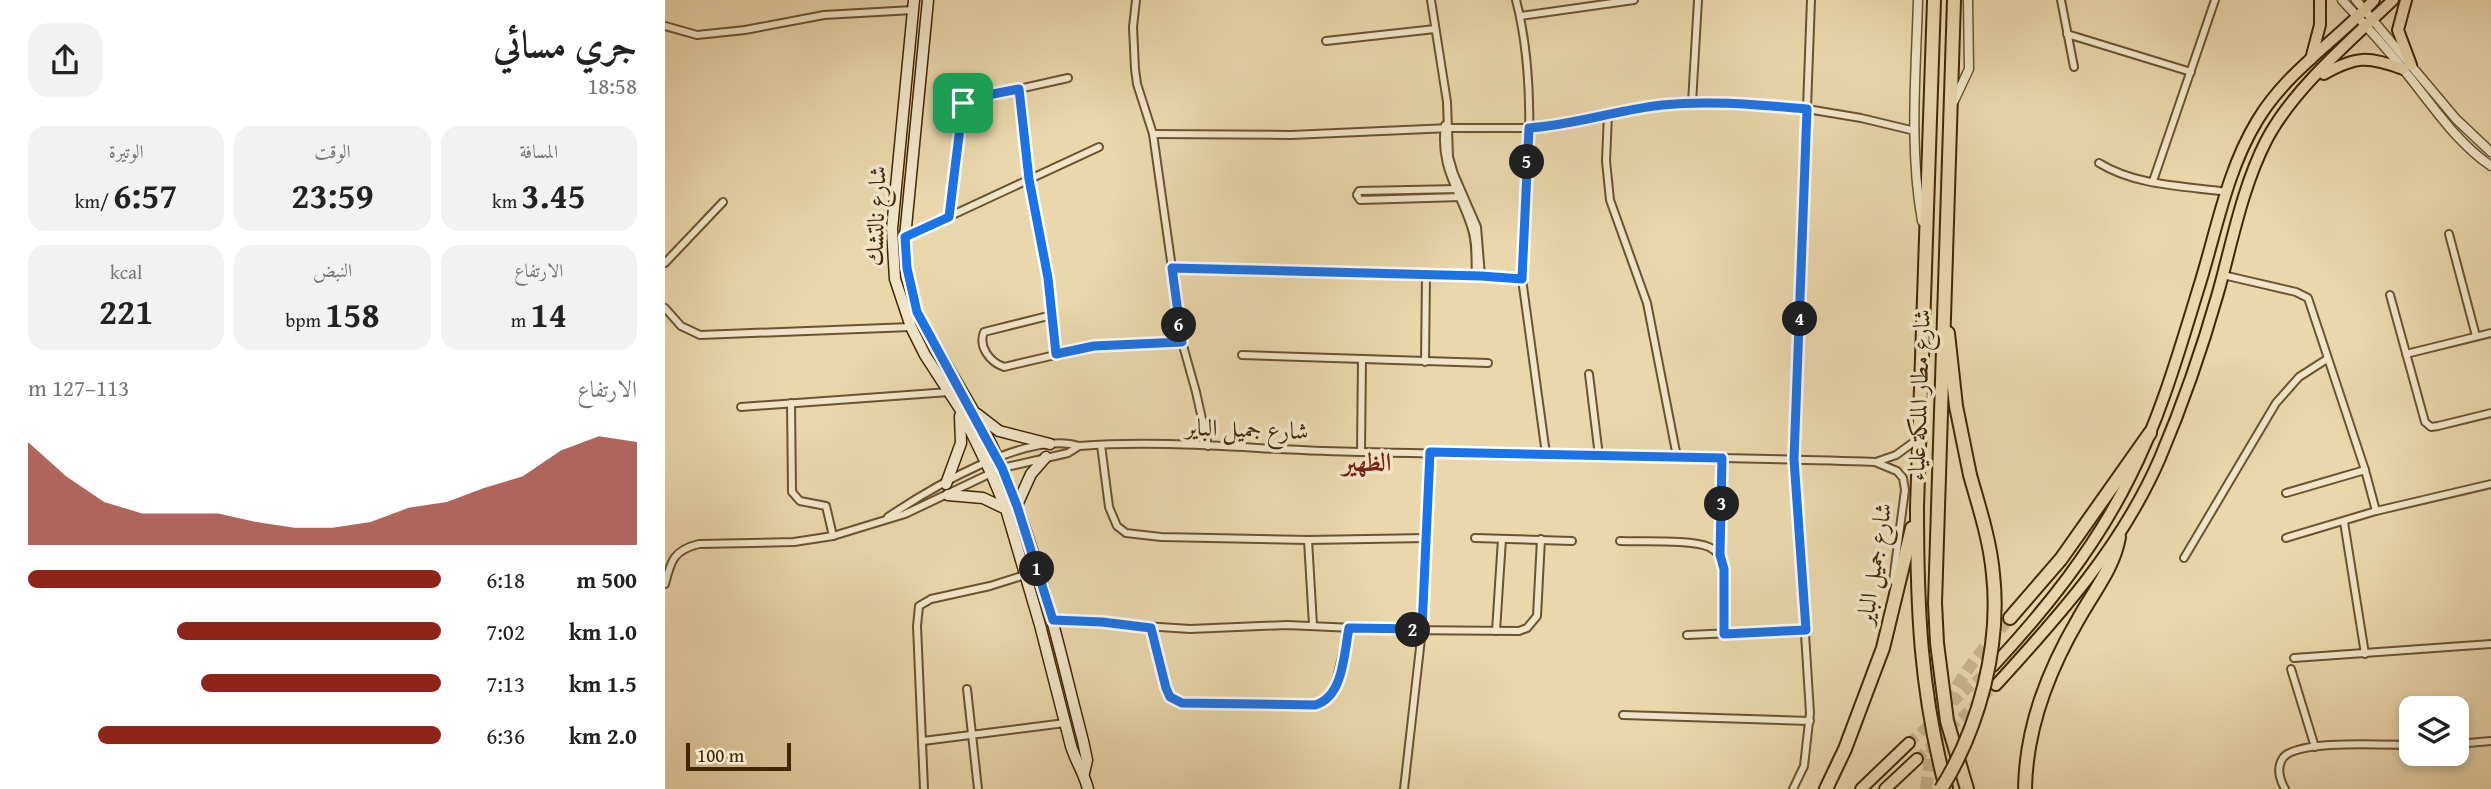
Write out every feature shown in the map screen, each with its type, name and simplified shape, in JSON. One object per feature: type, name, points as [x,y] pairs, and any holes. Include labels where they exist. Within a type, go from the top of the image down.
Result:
[{"type":"highway","name":"شارع مطار الملكة علياء","points":[[1934,0],[1917,507],[1917,584],[1926,698],[1946,789]]},
{"type":"highway","name":"شارع مطار الملكة علياء","points":[[1954,0],[1948,117],[1935,603],[1947,721],[1966,789]]},
{"type":"highway","points":[[1941,789],[1964,746],[1976,713],[1993,632],[1995,603],[1986,532],[1970,475],[1956,406],[1943,290]]},
{"type":"highway","points":[[2010,618],[2061,559],[2150,433]]},
{"type":"highway","points":[[1826,789],[1849,739],[1883,648],[1917,507]]},
{"type":"highway","points":[[2025,789],[2032,734],[2048,676],[2113,560],[2119,537]]},
{"type":"main road","name":"شارع نالتشك","points":[[928,0],[905,237],[907,268],[917,312],[997,457],[1017,506],[1053,620],[1087,760],[1084,773]]},
{"type":"main road","points":[[2311,59],[2320,25],[2320,0]]},
{"type":"main road","points":[[1996,685],[2052,625],[2119,537],[2159,460],[2194,370],[2245,197],[2266,141],[2288,106],[2366,18],[2374,0]]},
{"type":"main road","points":[[1993,666],[2032,624],[2095,539],[2130,479],[2150,433],[2199,290],[2241,153],[2257,121],[2283,86],[2311,59],[2393,0]]},
{"type":"main road","points":[[2312,81],[2353,60],[2386,62],[2407,67],[2398,30],[2406,0]]},
{"type":"main road","name":"شارع نالتشك","points":[[913,5],[892,239],[895,279],[911,327],[925,355],[960,409],[1006,509],[1076,762],[1084,773],[1088,789]]},
{"type":"main road","points":[[946,484],[961,443],[960,409]]},
{"type":"main road","points":[[972,410],[999,431],[1050,444]]},
{"type":"main road","points":[[1017,506],[1031,474],[1046,457]]},
{"type":"main road","points":[[948,495],[983,498],[1006,509]]},
{"type":"main road","points":[[1861,789],[1909,744]]},
{"type":"main road","points":[[1885,789],[1917,759]]},
{"type":"street","points":[[1136,0],[1133,27],[1137,84],[1153,134],[1182,342],[1207,446]]},
{"type":"street","points":[[1430,0],[1447,102],[1449,157],[1472,228],[1479,276]]},
{"type":"street","points":[[1516,0],[1526,64],[1529,128],[1522,279],[1546,454]]},
{"type":"street","points":[[1520,16],[1634,0]]},
{"type":"street","points":[[1692,103],[1698,0]]},
{"type":"street","points":[[1793,789],[1804,766],[1810,721],[1794,459],[1811,0]]},
{"type":"street","points":[[1918,0],[1915,131],[1918,192],[1926,240]]},
{"type":"street","points":[[1948,117],[1969,69],[1968,0]]},
{"type":"street","points":[[2061,0],[2074,67]]},
{"type":"street","points":[[2153,181],[2215,0]]},
{"type":"street","points":[[2342,0],[2366,18]]},
{"type":"street","points":[[2356,0],[2366,18],[2407,67],[2491,152]]},
{"type":"street","points":[[665,26],[697,35],[745,30],[824,15],[913,5]]},
{"type":"street","points":[[1326,41],[1435,29]]},
{"type":"street","points":[[2067,34],[2192,72]]},
{"type":"street","points":[[2407,67],[2446,124],[2465,145],[2491,166]]},
{"type":"street","points":[[949,217],[963,103],[972,98],[1068,78]]},
{"type":"street","points":[[1019,89],[1029,179],[1048,278],[1056,354]]},
{"type":"street","points":[[1153,134],[1291,135],[1447,128],[1529,128],[1554,126],[1644,107],[1692,103],[1807,109],[1915,131]]},
{"type":"street","points":[[1608,114],[1606,161],[1610,200],[1647,303],[1677,457]]},
{"type":"street","points":[[905,237],[1098,147]]},
{"type":"street","points":[[2099,163],[2125,176],[2228,192]]},
{"type":"street","points":[[1359,191],[1460,193],[1375,200],[1360,200],[1357,195],[1359,191]]},
{"type":"street","points":[[1374,191],[1375,200]]},
{"type":"street","points":[[665,263],[723,202]]},
{"type":"street","points":[[2449,234],[2476,336]]},
{"type":"street","points":[[1172,268],[1522,279]]},
{"type":"street","points":[[1425,362],[1426,275]]},
{"type":"street","points":[[2223,275],[2296,292],[2308,298],[2376,511]]},
{"type":"street","points":[[2390,295],[2425,422],[2431,427],[2491,413]]},
{"type":"street","points":[[665,308],[681,326],[701,335],[911,327]]},
{"type":"street","points":[[1052,315],[983,332],[981,340],[991,360],[1004,367],[1094,346],[1182,342]]},
{"type":"street","points":[[2406,354],[2491,333]]},
{"type":"street","points":[[1242,355],[1488,363]]},
{"type":"street","points":[[1361,453],[1362,359]]},
{"type":"street","points":[[2184,558],[2276,403],[2299,377],[2327,359]]},
{"type":"street","points":[[1589,374],[1599,456]]},
{"type":"street","points":[[741,407],[950,392]]},
{"type":"street","points":[[791,403],[792,492],[800,501],[819,503],[828,508],[833,536]]},
{"type":"street","name":"شارع جميل الباير","points":[[1874,462],[1903,452],[1920,437]]},
{"type":"street","name":"شارع جميل الباير","points":[[888,517],[997,457],[1031,446],[1067,443],[1079,446],[1207,446],[1361,453],[1546,454],[1874,462],[1897,471],[1905,486],[1895,569],[1882,635],[1883,648]]},
{"type":"street","points":[[1101,445],[1109,508],[1117,526],[1126,533],[1161,537],[1308,540],[1427,538]]},
{"type":"street","name":"شارع جميل الباير","points":[[665,584],[675,555],[684,548],[699,544],[806,541],[833,536],[905,514],[1002,468],[1068,453],[1079,446]]},
{"type":"street","points":[[1404,789],[1422,629],[1430,452]]},
{"type":"street","points":[[1722,458],[1720,555],[1724,569],[1724,634]]},
{"type":"street","points":[[2286,493],[2365,470]]},
{"type":"street","points":[[2285,538],[2376,511],[2491,484]]},
{"type":"street","points":[[2344,522],[2365,654]]},
{"type":"street","points":[[1475,538],[1572,541]]},
{"type":"street","points":[[1496,631],[1502,538]]},
{"type":"street","points":[[1053,620],[1189,629],[1313,625],[1519,631],[1527,628],[1537,616],[1541,539]]},
{"type":"street","points":[[1308,540],[1313,625]]},
{"type":"street","points":[[1620,541],[1696,544],[1710,547],[1720,555]]},
{"type":"street","points":[[924,789],[917,626],[919,606],[931,599],[991,586],[1025,575]]},
{"type":"street","points":[[1151,628],[1166,688],[1170,697],[1176,701],[1192,704],[1315,705],[1328,699],[1334,691],[1349,628]]},
{"type":"street","points":[[1687,635],[1806,630]]},
{"type":"street","points":[[2294,658],[2491,644]]},
{"type":"street","points":[[2291,669],[2315,747]]},
{"type":"street","points":[[967,689],[978,789]]},
{"type":"street","points":[[1623,715],[1810,721]]},
{"type":"street","points":[[923,741],[1065,723]]},
{"type":"street","points":[[2469,743],[2491,741]]},
{"type":"street","points":[[2285,789],[2280,776],[2282,759],[2295,750],[2357,744],[2399,745]]},
{"type":"tunnel","points":[[1926,789],[1935,737],[1952,696],[1976,658],[2010,618]]},
{"type":"tunnel","points":[[1909,743],[1988,670]]},
{"type":"tunnel","points":[[1917,759],[1996,685]]},
{"type":"district","name":"الظهير","points":[[1367,462]]},
{"type":"route","points":[[1019,89],[1029,179],[1048,278],[1056,354],[1115,344],[1182,342],[1172,268],[1522,279],[1529,128],[1554,126],[1644,107],[1692,103],[1752,104],[1807,109],[1794,459],[1806,630],[1724,634],[1724,569],[1720,555],[1722,458],[1430,452],[1422,629],[1349,628],[1334,691],[1332,696],[1322,703],[1192,704],[1176,701],[1170,697],[1166,688],[1151,628],[1053,620],[1017,506],[1002,468],[917,312],[907,268],[905,237],[949,217],[963,103],[972,98],[1019,89]]}]
